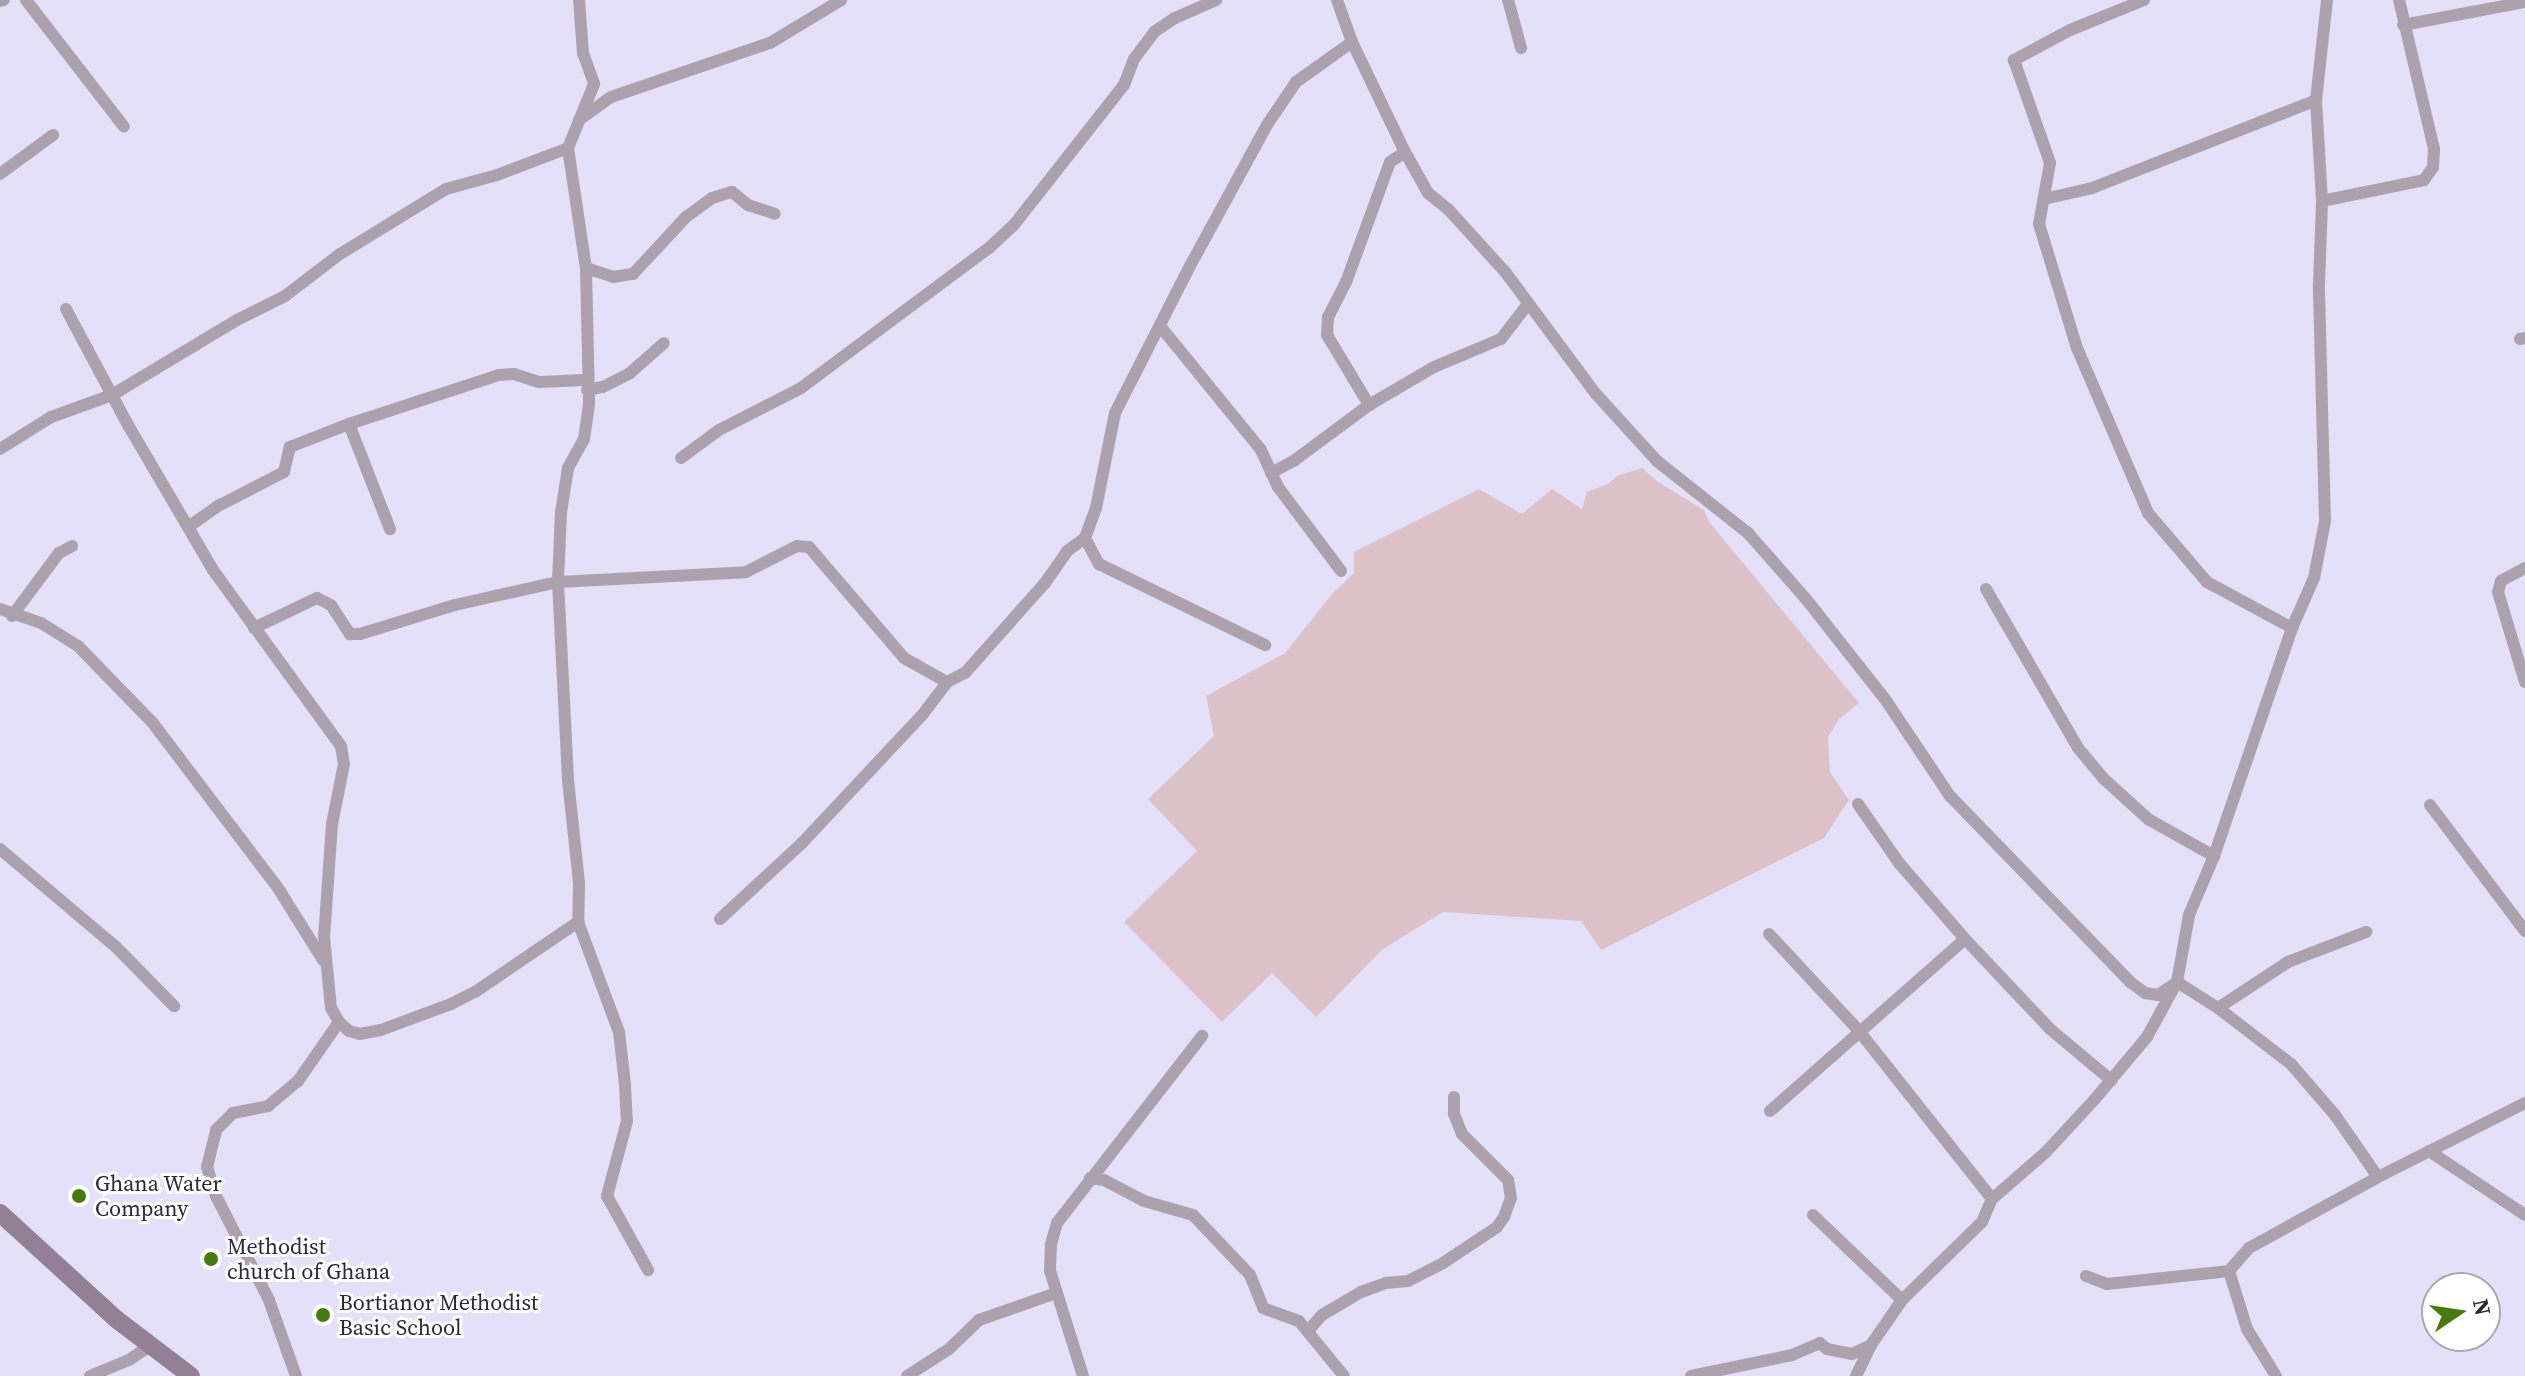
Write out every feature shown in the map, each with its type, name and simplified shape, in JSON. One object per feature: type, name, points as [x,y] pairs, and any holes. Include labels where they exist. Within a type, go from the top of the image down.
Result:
[{"type":"street","points":[[26,0],[124,127]]},
{"type":"street","points":[[579,0],[583,53],[594,84],[568,148],[586,268],[584,439],[568,468],[564,488],[558,582],[568,780],[579,883],[578,922],[619,1032],[627,1121],[607,1196],[648,1270]]},
{"type":"street","points":[[577,121],[611,97],[770,43],[841,0]]},
{"type":"street","points":[[681,458],[719,430],[801,388],[989,248],[1013,226],[1124,85],[1134,59],[1154,32],[1175,18],[1216,0]]},
{"type":"street","points":[[1337,0],[1352,42],[1428,193],[1448,209],[1489,254],[1596,394],[1647,450],[1748,533],[1806,599],[1885,699],[1950,796],[2130,982],[2145,993],[2158,995],[2177,982]]},
{"type":"street","points":[[1508,0],[1521,48]]},
{"type":"street","points":[[2144,0],[2070,30],[2014,60],[2050,163],[2039,224],[2077,348],[2148,513],[2207,582],[2292,628]]},
{"type":"street","points":[[1856,1376],[1871,1345],[1902,1300],[1982,1222],[1992,1199],[2045,1153],[2111,1080],[2147,1037],[2177,982],[2189,915],[2214,856],[2292,628],[2314,578],[2325,521],[2319,284],[2322,201],[2316,100],[2327,0]]},
{"type":"street","points":[[2322,201],[2424,180],[2433,167],[2428,124],[2399,0]]},
{"type":"street","points":[[2403,25],[2525,2]]},
{"type":"street","points":[[720,919],[802,843],[923,714],[947,682],[965,673],[1045,583],[1067,551],[1085,538],[1096,508],[1115,413],[1267,125],[1296,82],[1352,42]]},
{"type":"street","points":[[2044,199],[2092,188],[2316,100]]},
{"type":"street","points":[[0,174],[53,135]]},
{"type":"street","points":[[0,449],[51,417],[112,395],[237,320],[285,296],[340,254],[446,189],[497,175],[568,148]]},
{"type":"street","points":[[1369,405],[1327,335],[1328,317],[1346,282],[1390,162],[1405,152]]},
{"type":"street","points":[[586,268],[613,277],[633,274],[686,217],[712,198],[732,192],[748,205],[775,214]]},
{"type":"street","points":[[1271,473],[1295,460],[1369,405],[1434,367],[1501,339],[1528,304]]},
{"type":"street","points":[[66,309],[188,527],[254,628],[344,753],[332,824],[325,962],[331,1008],[339,1022],[349,1031],[360,1034],[381,1030],[451,1004],[475,992],[531,950],[559,937],[578,922]]},
{"type":"street","points":[[1160,326],[1261,450],[1271,473],[1341,571]]},
{"type":"street","points":[[188,527],[220,505],[284,472],[290,447],[349,424],[499,375],[514,374],[539,382],[603,387],[630,373],[664,343]]},
{"type":"street","points":[[349,424],[390,529]]},
{"type":"street","points":[[1085,538],[1099,564],[1265,645]]},
{"type":"street","points":[[12,616],[59,553],[72,546]]},
{"type":"street","points":[[254,628],[317,598],[331,605],[350,634],[360,634],[455,605],[558,582],[746,572],[797,546],[809,547],[904,658],[947,682]]},
{"type":"street","points":[[2525,568],[2501,581],[2498,592],[2525,682]]},
{"type":"street","points":[[1986,589],[2078,748],[2103,778],[2148,819],[2214,856]]},
{"type":"street","points":[[0,609],[12,616],[41,623],[78,646],[152,722],[278,888],[325,962]]},
{"type":"street","points":[[1858,804],[1899,863],[1965,939],[2050,1029],[2111,1080]]},
{"type":"street","points":[[2430,805],[2525,931]]},
{"type":"street","points":[[0,849],[116,947],[174,1006]]},
{"type":"street","points":[[2218,1008],[2288,962],[2366,932]]},
{"type":"street","points":[[1769,934],[1859,1031],[1992,1199]]},
{"type":"street","points":[[1770,1111],[1965,939]]},
{"type":"street","points":[[2177,982],[2218,1008],[2291,1064],[2335,1115],[2378,1177]]},
{"type":"street","points":[[296,1376],[269,1300],[216,1196],[207,1167],[216,1130],[233,1113],[268,1106],[298,1081],[339,1022]]},
{"type":"street","points":[[1083,1376],[1050,1271],[1051,1244],[1057,1223],[1202,1036]]},
{"type":"street","points":[[1308,1331],[1322,1315],[1361,1292],[1386,1283],[1408,1281],[1443,1263],[1497,1227],[1504,1217],[1511,1198],[1508,1180],[1462,1134],[1454,1114],[1454,1097]]},
{"type":"street","points":[[2086,1276],[2107,1284],[2229,1271],[2249,1248],[2378,1177],[2525,1103]]},
{"type":"street","points":[[2429,1151],[2525,1215]]},
{"type":"street","points":[[1090,1178],[1104,1180],[1144,1201],[1193,1215],[1250,1275],[1263,1308],[1299,1321],[1344,1376]]},
{"type":"street","points":[[0,1213],[150,1346],[191,1376]]},
{"type":"street","points":[[1813,1215],[1902,1300]]},
{"type":"street","points":[[2229,1271],[2247,1329],[2276,1376]]},
{"type":"street","points":[[907,1376],[949,1349],[979,1320],[1056,1293]]},
{"type":"street","points":[[1691,1376],[1792,1355],[1820,1343],[1827,1349],[1852,1354],[1871,1345]]},
{"type":"street","points":[[90,1376],[129,1360],[150,1346]]},
{"type":"shaded area","points":[[1642,468],[1658,482],[1704,510],[1710,523],[1859,703],[1839,719],[1828,737],[1830,772],[1849,800],[1824,838],[1601,950],[1581,921],[1443,912],[1383,949],[1316,1017],[1272,973],[1222,1022],[1124,922],[1197,851],[1148,799],[1214,736],[1206,696],[1285,653],[1332,594],[1354,573],[1354,552],[1479,489],[1522,514],[1552,489],[1582,509],[1587,492],[1608,484],[1617,476]]},
{"type":"place","name":"Ghana Water Company","points":[[79,1196]]},
{"type":"place","name":"Methodist church of Ghana","points":[[211,1259]]},
{"type":"place","name":"Bortianor Methodist Basic School","points":[[323,1315]]}]
